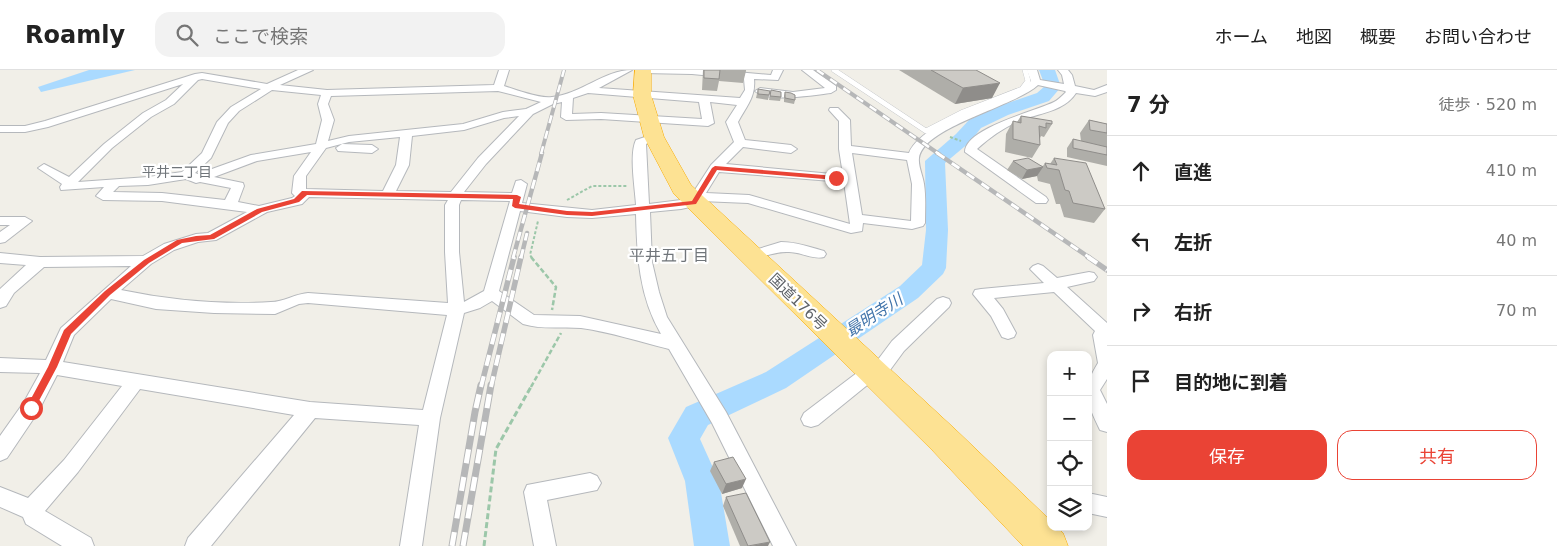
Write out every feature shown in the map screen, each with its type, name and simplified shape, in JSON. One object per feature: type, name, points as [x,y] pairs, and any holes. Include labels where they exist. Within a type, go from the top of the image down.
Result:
[{"type":"highway","name":"国道176号","points":[[643,70],[642,95],[651,129],[682,189],[696,200],[750,256],[944,440],[1043,529]]},
{"type":"street","points":[[191,177],[207,155],[223,122],[235,109],[269,87],[292,75],[308,70]]},
{"type":"street","points":[[498,88],[504,70]]},
{"type":"street","points":[[193,73],[170,102],[147,116],[108,146],[66,187],[191,177],[255,158],[323,146],[349,139],[464,127],[504,115],[528,112],[550,101],[586,90],[627,70]]},
{"type":"street","points":[[643,70],[692,71],[775,78],[778,70]]},
{"type":"street","points":[[750,90],[793,95],[832,90],[832,88],[807,70]]},
{"type":"street","points":[[1041,200],[971,152],[971,148],[984,136],[1014,119],[1058,104],[1071,93],[1068,88],[1067,75],[1063,70]]},
{"type":"street","points":[[0,129],[25,128],[48,124],[193,73],[269,87],[328,93],[498,88],[550,101]]},
{"type":"street","points":[[740,143],[732,122],[745,102],[750,90],[749,76]]},
{"type":"street","points":[[856,218],[905,225],[918,223],[918,185],[913,158],[917,148],[922,143],[951,122],[1019,96],[1032,89],[1037,79],[1068,88],[1095,92],[1107,88]]},
{"type":"street","points":[[586,90],[745,102]]},
{"type":"street","points":[[1095,92],[1104,101]]},
{"type":"street","points":[[328,93],[323,104],[328,120],[323,146],[300,176],[299,193],[455,197],[518,196],[552,211],[592,214],[696,200],[749,199],[851,229],[857,228],[844,120],[834,110]]},
{"type":"street","points":[[568,96],[566,117],[601,116],[651,129],[708,124],[704,100]]},
{"type":"street","points":[[411,546],[430,418],[458,309],[452,252],[452,205],[455,197],[482,161],[528,112]]},
{"type":"street","points":[[651,129],[640,142],[639,157],[643,208],[644,262],[651,292],[659,316],[719,418],[785,546]]},
{"type":"street","points":[[388,194],[405,161],[406,132]]},
{"type":"street","points":[[740,143],[791,149]]},
{"type":"street","points":[[696,200],[715,168],[740,143]]},
{"type":"street","points":[[323,146],[372,149]]},
{"type":"street","points":[[846,149],[913,158]]},
{"type":"street","points":[[44,168],[70,183]]},
{"type":"street","points":[[715,168],[850,179]]},
{"type":"street","points":[[191,177],[238,186],[230,205]]},
{"type":"street","points":[[115,182],[102,196],[135,195],[260,210]]},
{"type":"street","points":[[0,452],[31,408],[67,332],[108,293],[146,262],[180,242],[211,237],[260,210],[297,201],[304,193]]},
{"type":"street","points":[[108,293],[156,303],[214,307],[275,308],[296,299],[308,298],[458,309],[483,301],[491,293],[518,196]]},
{"type":"street","points":[[0,221],[25,221],[0,239]]},
{"type":"street","points":[[750,256],[781,247],[791,247],[819,254]]},
{"type":"street","points":[[0,258],[40,262],[146,262]]},
{"type":"street","points":[[0,302],[8,289],[40,262]]},
{"type":"street","points":[[1038,269],[1105,330],[1102,335],[1107,364],[1091,390],[1107,424]]},
{"type":"street","points":[[1008,333],[997,313],[982,294],[1054,285],[1089,277]]},
{"type":"street","points":[[491,293],[529,320],[606,327],[675,344]]},
{"type":"street","points":[[811,419],[874,373],[898,346],[943,303]]},
{"type":"street","points":[[0,365],[52,367],[310,410],[430,418]]},
{"type":"street","points":[[32,510],[71,466],[136,381]]},
{"type":"street","points":[[196,546],[310,410]]},
{"type":"street","points":[[545,546],[535,492],[590,483]]},
{"type":"street","points":[[0,497],[32,510]]},
{"type":"street","points":[[1092,504],[1107,507]]},
{"type":"street","points":[[32,510],[34,517],[83,546]]},
{"type":"lane","points":[[834,70],[926,131],[964,112],[1022,90],[1028,81],[1025,70]]},
{"type":"path","points":[[946,135],[967,143]]},
{"type":"path","points":[[484,546],[496,449],[561,334],[554,321],[552,311],[556,287],[530,255],[538,221],[577,193],[592,186],[613,185],[640,188]]},
{"type":"water","points":[[89,70],[135,70],[41,92],[38,87]]},
{"type":"building","points":[[704,70],[720,70],[719,79],[704,78]]},
{"type":"building","points":[[931,70],[976,70],[1000,83],[963,88]]},
{"type":"building","points":[[758,89],[770,91],[769,95],[758,94]]},
{"type":"building","points":[[771,90],[781,92],[781,97],[770,96]]},
{"type":"building","points":[[785,92],[795,95],[795,100],[785,98]]},
{"type":"building","points":[[1021,116],[1052,121],[1052,124],[1046,123],[1046,128],[1039,126],[1040,145],[1013,139],[1013,121],[1021,123]]},
{"type":"building","points":[[1089,120],[1107,124],[1107,133],[1090,130]]},
{"type":"building","points":[[1073,139],[1107,147],[1107,155],[1073,148]]},
{"type":"building","points":[[1028,158],[1043,167],[1027,170],[1013,161]]},
{"type":"building","points":[[1054,158],[1086,163],[1105,209],[1073,203],[1069,191],[1065,190],[1059,170],[1047,168],[1045,163],[1057,165]]},
{"type":"building","points":[[733,457],[746,479],[726,484],[714,462]]},
{"type":"building","points":[[746,493],[770,542],[748,546],[726,497]]},
{"type":"waterway","name":"最明寺川","points":[[712,546],[702,481],[684,438],[697,416],[776,380],[909,292],[934,268],[937,230],[935,161],[963,138],[975,124],[1002,111],[1043,97],[1053,87],[1047,70]]},
{"type":"railway","points":[[541,154],[564,70]]},
{"type":"railway","points":[[817,70],[939,154]]},
{"type":"railway","points":[[513,258],[542,153]]},
{"type":"railway","points":[[937,153],[1090,258]]},
{"type":"railway","points":[[521,258],[527,233]]},
{"type":"railway","points":[[481,387],[514,257]]},
{"type":"railway","points":[[491,387],[521,257]]},
{"type":"railway","points":[[1088,257],[1107,270]]},
{"type":"railway","points":[[452,546],[481,385]]},
{"type":"railway","points":[[463,546],[491,385]]},
{"type":"district","name":"平井二丁目","points":[[177,172]]},
{"type":"district","name":"平井五丁目","points":[[669,255]]},
{"type":"route","points":[[31,408],[67,332],[108,293],[146,262],[180,242],[211,237],[262,209],[297,201],[304,193],[517,197],[515,206],[567,213],[592,214],[694,202],[715,168],[836,178]]}]
